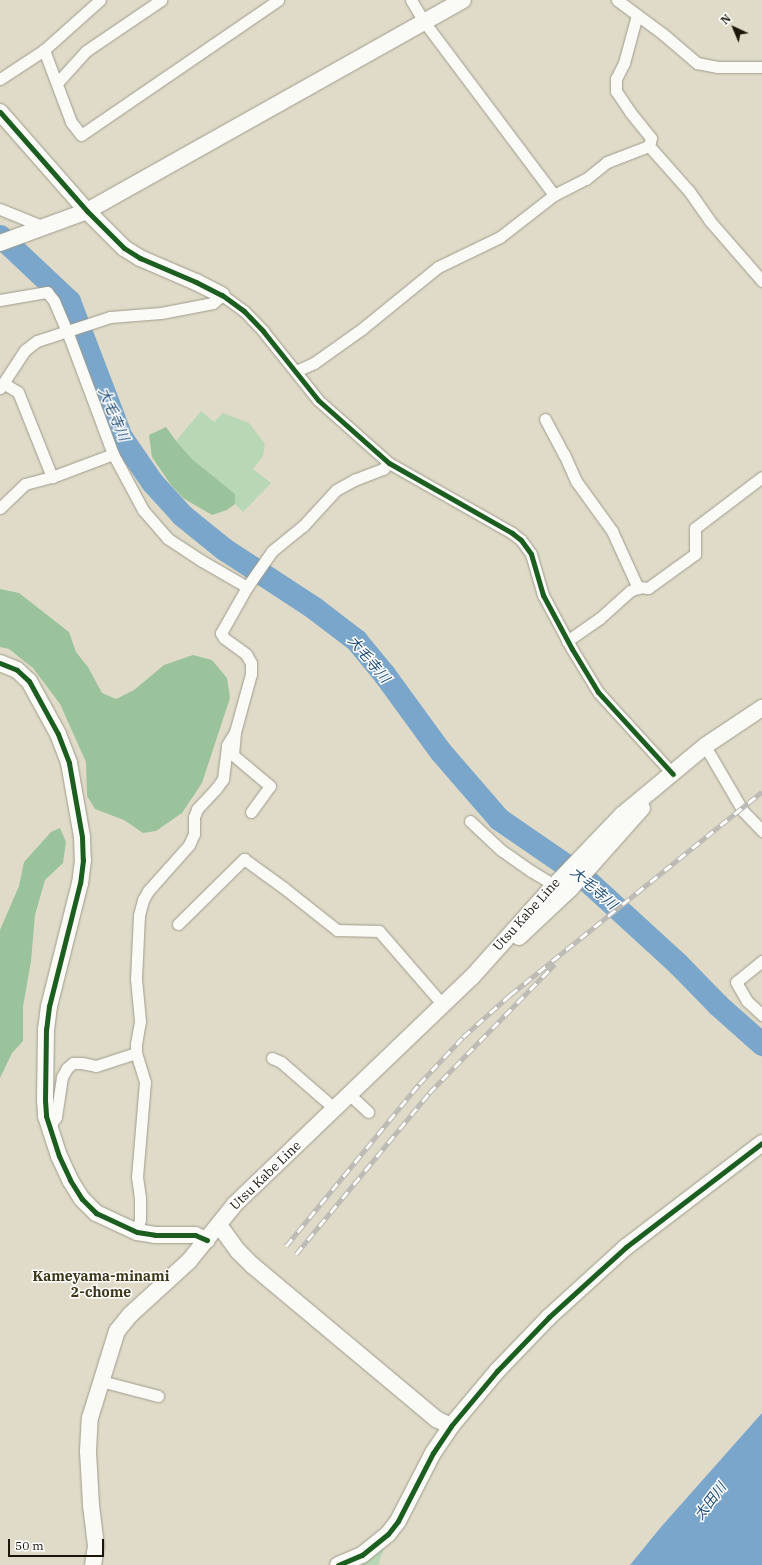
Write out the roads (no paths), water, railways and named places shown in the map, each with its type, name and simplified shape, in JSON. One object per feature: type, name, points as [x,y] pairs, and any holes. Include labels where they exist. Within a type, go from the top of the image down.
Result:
[{"type":"street","points":[[0,79],[44,50],[100,0]]},
{"type":"street","points":[[57,83],[86,51],[161,0]]},
{"type":"street","points":[[44,50],[71,122],[81,135],[278,0]]},
{"type":"street","points":[[411,0],[425,23],[554,195]]},
{"type":"street","points":[[0,243],[87,211],[425,23],[463,0]]},
{"type":"street","points":[[617,0],[697,63],[718,67],[762,67]]},
{"type":"street","points":[[637,15],[624,62],[616,79],[616,91],[630,112],[651,138],[649,146]]},
{"type":"street","points":[[0,112],[87,211],[124,248],[140,258],[196,282],[222,296],[244,311],[318,400],[389,463],[512,533],[521,540],[531,554],[543,595],[567,640],[598,692],[673,774]]},
{"type":"street","points":[[296,372],[314,363],[363,328],[438,267],[500,237],[554,195],[586,179],[607,162],[649,146]]},
{"type":"street","points":[[649,146],[690,191],[709,220],[762,280]]},
{"type":"street","points":[[0,209],[40,229]]},
{"type":"street","points":[[0,300],[47,292],[71,330],[113,454],[143,510],[167,538],[202,561],[249,584]]},
{"type":"street","points":[[52,477],[18,392],[2,385],[25,350],[37,340],[110,316],[161,313],[212,303],[222,296]]},
{"type":"street","points":[[545,419],[564,454],[576,481],[612,531],[638,588]]},
{"type":"street","points":[[0,508],[26,484],[52,477],[113,454]]},
{"type":"street","points":[[251,812],[270,786],[233,755],[235,732],[251,674],[251,663],[246,654],[224,638],[221,633],[249,584],[272,551],[304,526],[336,490],[354,480],[383,469],[389,463]]},
{"type":"street","points":[[567,640],[600,618],[630,591],[638,588],[648,588],[695,554],[695,528],[762,477]]},
{"type":"street","points":[[0,663],[17,670],[29,681],[58,734],[69,763],[82,837],[83,860],[80,883],[49,1006],[46,1029],[45,1100],[49,1127],[59,1156],[70,1180],[82,1199],[96,1213],[137,1232],[155,1236],[195,1235],[206,1240]]},
{"type":"street","name":"Utsu Kabe Line","points":[[94,1565],[96,1546],[91,1505],[88,1451],[90,1418],[117,1331],[131,1314],[189,1260],[235,1204],[472,977],[501,954],[561,885],[586,862],[622,815],[705,746],[762,708]]},
{"type":"street","points":[[137,1232],[140,1219],[140,1198],[137,1177],[145,1082],[136,1053],[140,1021],[136,979],[139,915],[143,900],[148,891],[189,845],[194,834],[194,817],[197,808],[215,790],[223,779],[227,745],[235,732]]},
{"type":"street","points":[[705,746],[743,811],[762,831]]},
{"type":"street","points":[[470,821],[501,850],[531,871],[561,885]]},
{"type":"street","points":[[178,924],[244,859],[284,888],[337,930],[379,931],[443,1005]]},
{"type":"street","points":[[762,961],[736,982],[747,1002],[762,1014]]},
{"type":"street","points":[[49,1127],[56,1117],[62,1077],[67,1068],[73,1063],[96,1066],[136,1053]]},
{"type":"street","points":[[272,1058],[281,1062],[335,1109]]},
{"type":"street","points":[[350,1095],[368,1112]]},
{"type":"street","points":[[338,1565],[362,1554],[388,1534],[398,1521],[433,1454],[451,1426],[497,1371],[549,1317],[589,1278],[626,1247],[762,1144]]},
{"type":"street","points":[[219,1225],[238,1251],[252,1265],[436,1419],[451,1426]]},
{"type":"street","points":[[101,1382],[158,1396]]},
{"type":"water","name":"太田川","points":[[762,1413],[762,1565],[630,1565],[661,1527]]},
{"type":"waterway","name":"大毛寺川","points":[[0,236],[69,301],[121,437],[152,482],[182,515],[224,549],[314,608],[356,640],[384,674],[440,751],[499,819],[582,876],[678,964],[718,1005],[762,1044]]},
{"type":"railway","points":[[286,1246],[419,1084],[463,1037],[510,995],[762,792]]},
{"type":"railway","points":[[296,1254],[429,1093],[555,964]]},
{"type":"district","name":"Kameyama-minami 2-chome","points":[[101,1284]]}]
